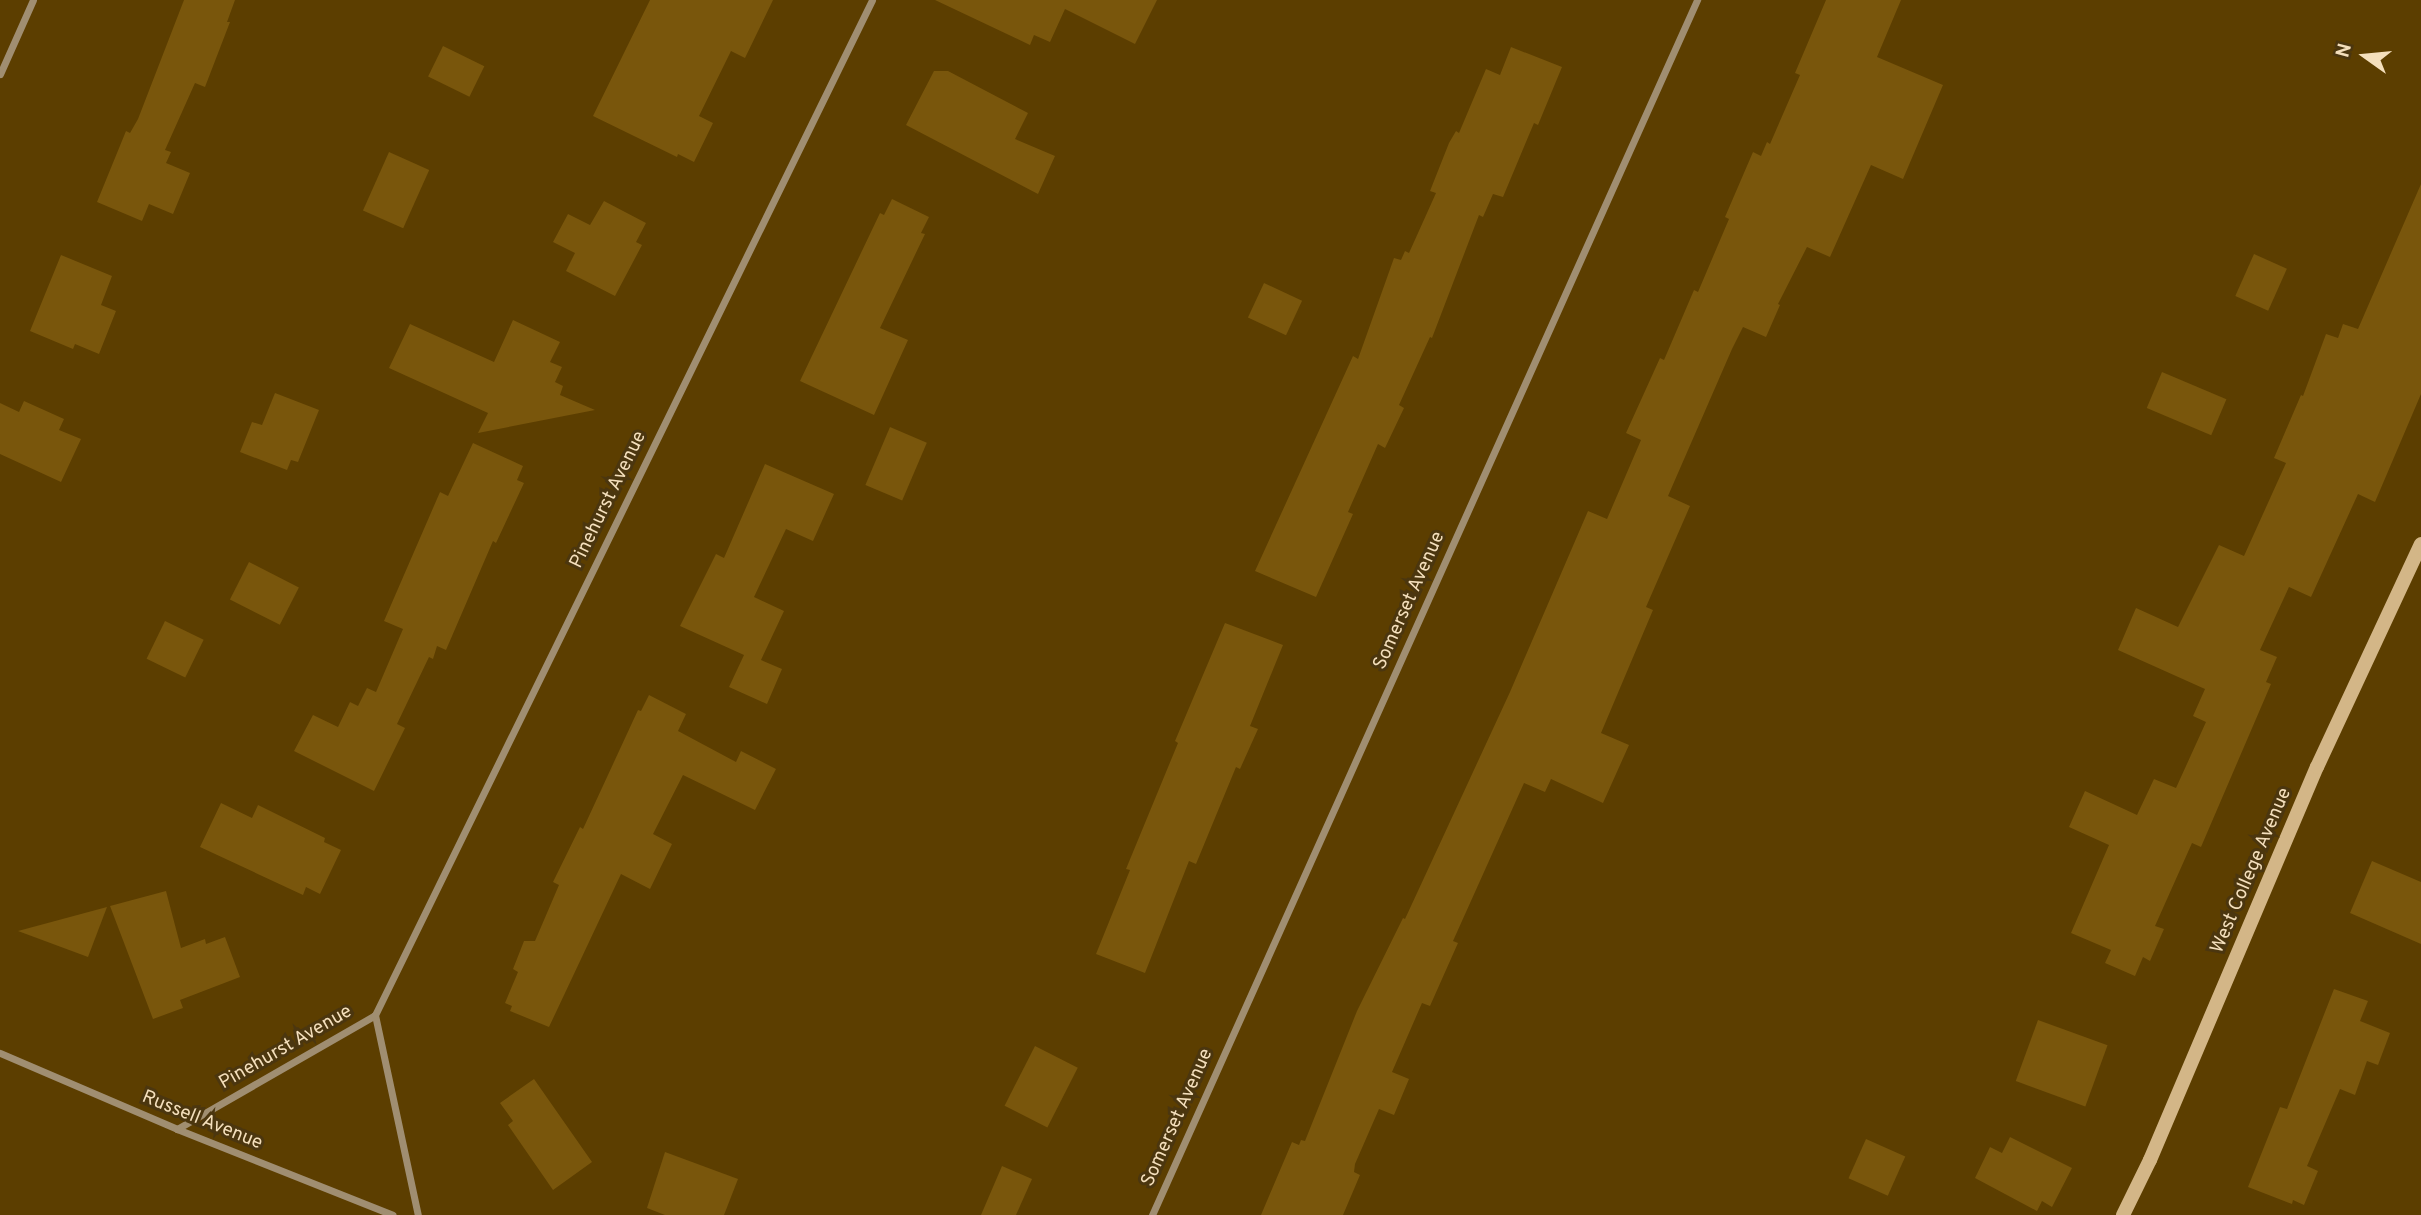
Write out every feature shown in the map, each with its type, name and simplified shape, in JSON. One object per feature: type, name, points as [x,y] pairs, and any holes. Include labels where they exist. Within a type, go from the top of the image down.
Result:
[{"type":"street","points":[[0,74],[33,0]]},
{"type":"street","name":"Pinehurst Avenue","points":[[177,1129],[375,1015],[872,0]]},
{"type":"street","name":"Somerset Avenue","points":[[1152,1215],[1697,0]]},
{"type":"street","name":"West College Avenue","points":[[2123,1215],[2150,1160],[2317,767],[2421,544]]},
{"type":"street","name":"Pinehurst Avenue","points":[[375,1015],[418,1215]]},
{"type":"street","name":"Russell Avenue","points":[[0,1053],[177,1129],[393,1215]]},
{"type":"building","points":[[184,0],[235,0],[227,22],[230,22],[205,87],[195,83],[165,150],[171,152],[166,163],[190,173],[173,214],[149,204],[142,221],[97,202],[126,131],[130,133],[138,119]]},
{"type":"building","points":[[650,0],[773,0],[745,58],[731,51],[699,116],[713,123],[694,162],[678,154],[677,157],[593,116]]},
{"type":"building","points":[[935,0],[1157,0],[1135,44],[1065,9],[1050,42],[1034,35],[1030,45]]},
{"type":"building","points":[[1826,0],[1901,0],[1877,57],[1943,85],[1903,179],[1871,165],[1830,257],[1807,247],[1778,304],[1780,305],[1766,337],[1743,327],[1732,349],[1668,496],[1690,506],[1646,607],[1653,610],[1601,733],[1629,745],[1603,803],[1551,779],[1545,792],[1524,783],[1453,941],[1458,943],[1430,1006],[1422,1003],[1392,1072],[1409,1079],[1394,1115],[1379,1109],[1355,1164],[1354,1172],[1360,1175],[1343,1215],[1261,1215],[1292,1142],[1299,1145],[1301,1140],[1305,1141],[1357,1011],[1403,918],[1405,919],[1510,692],[1588,511],[1607,519],[1641,440],[1626,433],[1660,358],[1664,360],[1694,290],[1698,292],[1729,219],[1725,217],[1753,152],[1761,156],[1767,142],[1770,144],[1800,75],[1795,73]]},
{"type":"building","points":[[443,46],[484,66],[469,97],[428,77]]},
{"type":"building","points":[[1511,47],[1562,67],[1538,125],[1534,123],[1503,197],[1493,194],[1483,217],[1479,215],[1432,338],[1430,337],[1399,405],[1404,408],[1385,448],[1378,444],[1348,512],[1353,514],[1316,597],[1255,571],[1353,356],[1358,359],[1394,258],[1401,260],[1405,251],[1409,253],[1436,193],[1430,191],[1449,143],[1456,131],[1459,133],[1486,69],[1500,75]]},
{"type":"building","points":[[934,71],[948,71],[1028,113],[1015,139],[1055,156],[1038,194],[906,125]]},
{"type":"building","points":[[389,152],[429,170],[403,228],[363,210]]},
{"type":"building","points":[[2421,184],[2421,394],[2375,502],[2358,494],[2311,597],[2289,587],[2260,650],[2277,657],[2266,682],[2271,684],[2201,847],[2192,843],[2155,926],[2164,929],[2150,961],[2143,957],[2135,976],[2105,963],[2111,950],[2071,933],[2109,845],[2069,827],[2085,791],[2137,815],[2154,779],[2176,788],[2206,722],[2193,716],[2205,689],[2118,650],[2136,608],[2178,627],[2219,545],[2244,556],[2286,463],[2274,458],[2301,395],[2303,396],[2326,334],[2338,338],[2343,324],[2358,329]]},
{"type":"building","points":[[892,199],[929,217],[921,233],[925,234],[880,328],[908,340],[874,415],[800,381],[880,213],[884,215]]},
{"type":"building","points":[[604,201],[646,223],[636,242],[642,245],[615,296],[566,271],[575,253],[553,242],[568,214],[590,225]]},
{"type":"building","points":[[2254,254],[2287,269],[2268,311],[2235,296]]},
{"type":"building","points":[[61,255],[112,276],[101,305],[116,311],[99,354],[75,344],[73,349],[30,331]]},
{"type":"building","points":[[1264,283],[1302,301],[1286,335],[1248,317]]},
{"type":"building","points":[[513,320],[560,342],[550,362],[562,367],[555,382],[563,386],[560,395],[595,410],[478,433],[488,413],[389,368],[410,324],[494,362]]},
{"type":"building","points":[[2162,372],[2226,399],[2211,435],[2147,408]]},
{"type":"building","points":[[275,393],[319,410],[298,462],[291,460],[287,470],[240,452],[252,422],[262,425]]},
{"type":"building","points":[[24,401],[64,419],[59,430],[81,439],[61,482],[0,454],[0,403],[19,412]]},
{"type":"building","points":[[890,427],[927,443],[902,501],[865,485]]},
{"type":"building","points":[[473,443],[523,466],[517,480],[524,483],[496,543],[493,541],[446,650],[437,646],[433,659],[429,657],[397,724],[405,728],[374,791],[294,751],[313,715],[338,727],[350,702],[358,706],[367,688],[376,692],[403,629],[384,621],[440,492],[448,496]]},
{"type":"building","points":[[765,464],[834,494],[813,541],[786,529],[754,597],[784,611],[761,660],[782,669],[767,704],[729,687],[744,655],[680,626],[716,554],[724,558]]},
{"type":"building","points":[[249,562],[299,587],[280,625],[230,599]]},
{"type":"building","points":[[165,621],[204,640],[185,678],[147,659]]},
{"type":"building","points":[[1225,623],[1283,645],[1250,726],[1258,729],[1240,769],[1236,767],[1196,864],[1189,861],[1145,973],[1096,954],[1130,870],[1126,869],[1178,743],[1175,741]]},
{"type":"building","points":[[649,695],[686,714],[678,731],[736,762],[741,751],[776,769],[755,810],[683,775],[653,834],[672,844],[650,889],[621,874],[549,1027],[510,1011],[512,1006],[505,1003],[518,972],[513,969],[524,941],[535,941],[559,885],[553,882],[580,827],[583,829],[638,710],[641,711]]},
{"type":"building","points":[[221,803],[252,818],[258,805],[325,838],[324,842],[341,850],[320,894],[306,887],[303,895],[200,847]]},
{"type":"building","points":[[2372,861],[2421,882],[2421,944],[2350,913]]},
{"type":"building","points":[[166,891],[181,948],[205,939],[206,944],[225,937],[240,977],[180,1000],[183,1008],[153,1019],[110,906]]},
{"type":"building","points":[[107,907],[88,957],[18,931]]},
{"type":"building","points":[[2334,989],[2368,1001],[2360,1021],[2390,1033],[2378,1065],[2367,1061],[2355,1095],[2340,1089],[2307,1166],[2318,1171],[2304,1205],[2293,1200],[2292,1204],[2248,1187],[2280,1107],[2287,1109]]},
{"type":"building","points":[[2038,1020],[2108,1045],[2085,1106],[2016,1081]]},
{"type":"building","points":[[1035,1046],[1078,1068],[1047,1127],[1005,1106]]},
{"type":"building","points":[[534,1079],[592,1162],[553,1190],[508,1125],[513,1121],[500,1103]]},
{"type":"building","points":[[2010,1137],[2072,1168],[2052,1207],[2042,1201],[2037,1211],[1975,1178],[1990,1147],[2002,1153]]},
{"type":"building","points":[[1866,1139],[1905,1156],[1888,1196],[1849,1178]]},
{"type":"building","points":[[665,1152],[738,1179],[724,1215],[665,1215],[647,1208]]},
{"type":"building","points":[[1002,1166],[1032,1179],[1016,1215],[981,1215]]}]
